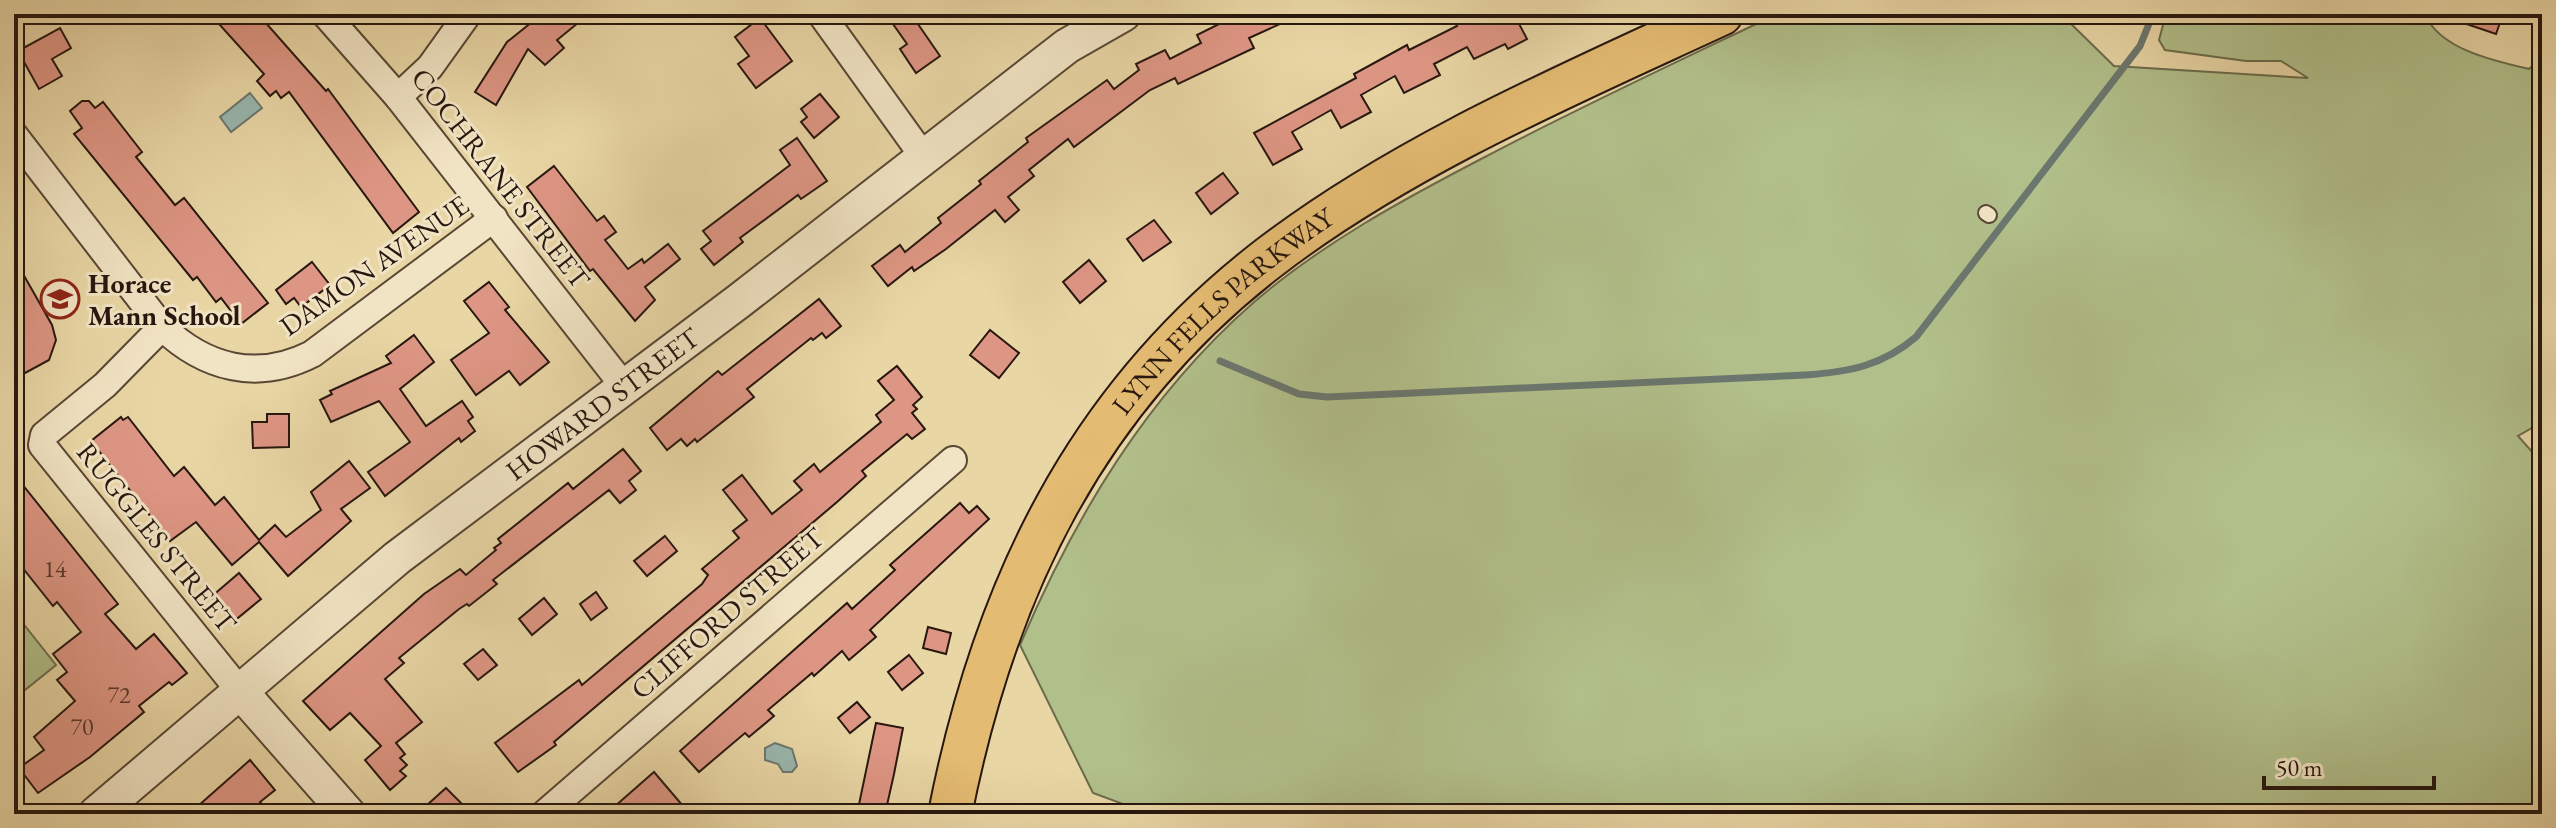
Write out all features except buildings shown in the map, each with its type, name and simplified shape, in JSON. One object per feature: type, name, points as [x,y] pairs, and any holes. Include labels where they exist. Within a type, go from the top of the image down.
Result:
[{"type":"main road","name":"LYNN FELLS PARKWAY","points":[[950,814],[978,689],[1024,569],[1057,505],[1096,442],[1174,344],[1262,263],[1364,195],[1525,107],[1721,14]]},
{"type":"street","name":"COCHRANE STREET","points":[[325,14],[398,97],[623,385]]},
{"type":"street","points":[[398,97],[430,67],[468,14]]},
{"type":"street","points":[[821,14],[923,156]]},
{"type":"street","name":"HOWARD STREET","points":[[96,814],[360,587],[623,385],[739,301],[1067,46],[1123,14]]},
{"type":"street","name":"DAMON AVENUE","points":[[14,135],[162,327],[188,351],[220,365],[255,370],[290,364],[322,348],[494,218]]},
{"type":"street","name":"RUGGLES STREET","points":[[162,327],[105,385],[44,435],[42,445],[239,690]]},
{"type":"street","name":"CLIFFORD STREET","points":[[544,814],[953,460]]},
{"type":"street","points":[[239,690],[348,814]]},
{"type":"green space","points":[[1777,14],[2061,14],[2114,66],[2308,78],[2281,61],[2246,61],[2165,50],[2159,40],[2166,14],[2425,14],[2442,36],[2469,52],[2529,69],[2542,57],[2542,422],[2518,436],[2542,463],[2542,814],[1150,814],[1093,793],[1020,645],[1041,597],[1090,505],[1117,461],[1179,378],[1253,303],[1307,261],[1364,224],[1519,139]]},
{"type":"green space","points":[[14,612],[56,665],[20,694],[14,685]]},
{"type":"water","points":[[250,93],[262,108],[231,132],[220,117]]},
{"type":"water","points":[[775,743],[792,749],[797,766],[792,772],[783,772],[778,764],[765,760],[765,748]]},
{"type":"waterway","points":[[1220,361],[1299,394],[1327,397],[1805,375],[1836,372],[1878,361],[1916,337],[2140,46],[2153,14]]},
{"type":"place","name":"Horace Mann School","points":[[60,299]]}]
